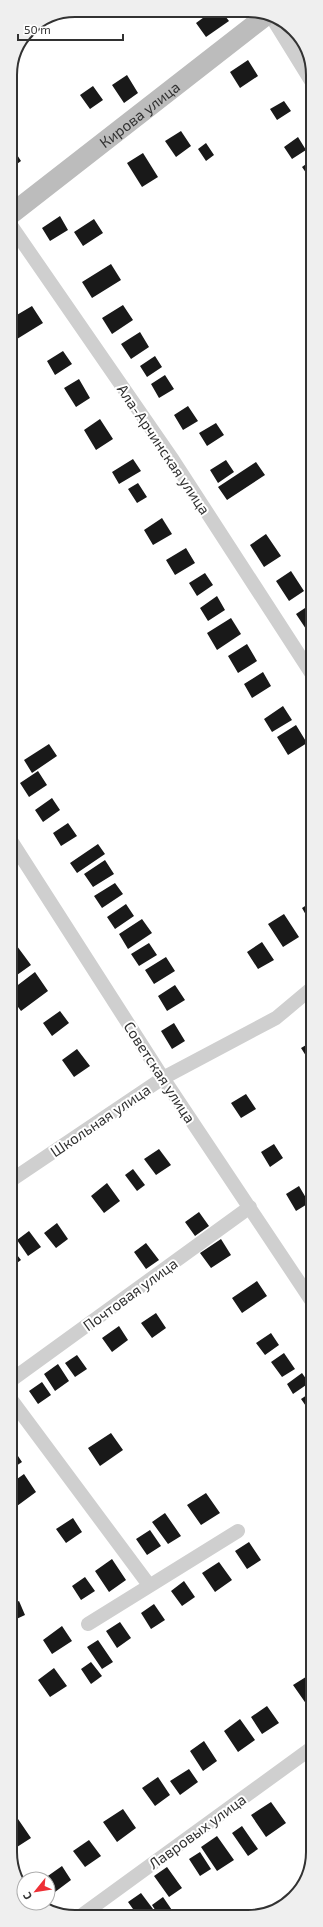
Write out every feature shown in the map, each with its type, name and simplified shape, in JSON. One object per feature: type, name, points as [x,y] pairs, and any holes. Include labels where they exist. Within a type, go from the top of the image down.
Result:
[{"type":"street","name":"Кирова улица","points":[[17,210],[262,19]]},
{"type":"street","points":[[276,25],[306,73]]},
{"type":"street","name":"Ала-Арчинская улица","points":[[17,234],[173,460],[306,665]]},
{"type":"street","name":"Советская улица","points":[[17,850],[163,1078],[306,1292]]},
{"type":"street","name":"Школьная улица","points":[[17,1176],[163,1078],[276,1018],[306,993]]},
{"type":"street","name":"Почтовая улица","points":[[17,1376],[250,1207]]},
{"type":"street","points":[[17,1407],[149,1585]]},
{"type":"street","points":[[88,1624],[238,1531]]},
{"type":"street","name":"Лавровых улица","points":[[89,1910],[306,1752]]},
{"type":"building","points":[[204,17],[226,17],[229,21],[206,37],[196,23]]},
{"type":"building","points":[[248,60],[258,76],[240,88],[230,72]]},
{"type":"building","points":[[127,75],[138,93],[124,103],[112,85]]},
{"type":"building","points":[[93,86],[103,100],[90,109],[80,95]]},
{"type":"building","points":[[284,101],[291,111],[277,120],[270,109]]},
{"type":"building","points":[[181,131],[191,146],[176,157],[165,141]]},
{"type":"building","points":[[298,137],[306,150],[292,159],[284,147]]},
{"type":"building","points":[[206,143],[214,155],[206,161],[198,149]]},
{"type":"building","points":[[143,153],[158,177],[142,187],[127,163]]},
{"type":"building","points":[[17,155],[21,161],[17,164]]},
{"type":"building","points":[[306,164],[306,173],[302,167]]},
{"type":"building","points":[[60,216],[68,230],[50,241],[42,228]]},
{"type":"building","points":[[94,219],[103,233],[83,246],[74,232]]},
{"type":"building","points":[[111,264],[121,280],[92,298],[82,282]]},
{"type":"building","points":[[123,305],[133,320],[112,334],[102,318]]},
{"type":"building","points":[[32,306],[43,323],[17,339],[17,315]]},
{"type":"building","points":[[140,332],[149,347],[131,359],[121,344]]},
{"type":"building","points":[[63,351],[72,364],[55,375],[47,361]]},
{"type":"building","points":[[155,356],[162,367],[147,377],[140,366]]},
{"type":"building","points":[[165,375],[174,389],[159,398],[151,384]]},
{"type":"building","points":[[79,379],[90,398],[76,407],[64,388]]},
{"type":"building","points":[[188,406],[198,421],[183,430],[174,415]]},
{"type":"building","points":[[100,419],[113,439],[96,450],[84,430]]},
{"type":"building","points":[[216,423],[224,435],[207,446],[199,433]]},
{"type":"building","points":[[133,459],[141,471],[119,484],[112,472]]},
{"type":"building","points":[[226,460],[234,472],[218,483],[210,470]]},
{"type":"building","points":[[256,462],[265,475],[227,500],[218,487]]},
{"type":"building","points":[[138,483],[147,497],[137,503],[128,489]]},
{"type":"building","points":[[162,518],[172,534],[153,545],[144,530]]},
{"type":"building","points":[[266,534],[281,556],[264,567],[250,545]]},
{"type":"building","points":[[186,548],[195,563],[175,575],[166,560]]},
{"type":"building","points":[[291,571],[304,591],[289,601],[276,581]]},
{"type":"building","points":[[205,573],[213,585],[197,596],[189,583]]},
{"type":"building","points":[[217,596],[225,610],[208,621],[200,608]]},
{"type":"building","points":[[306,607],[306,629],[296,614]]},
{"type":"building","points":[[231,618],[241,634],[217,650],[207,633]]},
{"type":"building","points":[[247,644],[257,661],[238,673],[228,656]]},
{"type":"building","points":[[263,672],[271,686],[252,698],[244,684]]},
{"type":"building","points":[[283,706],[292,720],[272,732],[264,719]]},
{"type":"building","points":[[296,725],[306,744],[288,755],[277,737]]},
{"type":"building","points":[[49,744],[57,756],[32,773],[24,760]]},
{"type":"building","points":[[38,771],[47,785],[29,797],[20,783]]},
{"type":"building","points":[[52,798],[60,810],[43,822],[35,810]]},
{"type":"building","points":[[68,823],[77,836],[61,846],[53,833]]},
{"type":"building","points":[[98,844],[105,854],[77,873],[70,863]]},
{"type":"building","points":[[105,860],[114,874],[93,887],[84,874]]},
{"type":"building","points":[[115,883],[123,894],[102,908],[94,896]]},
{"type":"building","points":[[126,904],[134,916],[115,929],[107,917]]},
{"type":"building","points":[[306,905],[306,915],[302,908]]},
{"type":"building","points":[[284,914],[299,937],[283,947],[268,924]]},
{"type":"building","points":[[142,919],[152,933],[128,949],[119,934]]},
{"type":"building","points":[[262,942],[274,960],[258,969],[247,952]]},
{"type":"building","points":[[149,943],[157,955],[139,966],[131,954]]},
{"type":"building","points":[[17,946],[31,965],[17,975]]},
{"type":"building","points":[[166,957],[175,971],[154,984],[145,970]]},
{"type":"building","points":[[35,972],[48,991],[21,1011],[17,1006],[17,986]]},
{"type":"building","points":[[175,985],[185,1000],[167,1011],[158,996]]},
{"type":"building","points":[[60,1011],[69,1023],[52,1036],[43,1023]]},
{"type":"building","points":[[174,1023],[185,1041],[172,1049],[161,1031]]},
{"type":"building","points":[[306,1045],[306,1056],[301,1048]]},
{"type":"building","points":[[77,1049],[90,1066],[74,1077],[62,1060]]},
{"type":"building","points":[[246,1094],[256,1109],[241,1118],[231,1103]]},
{"type":"building","points":[[274,1144],[283,1158],[270,1167],[261,1152]]},
{"type":"building","points":[[159,1149],[171,1165],[156,1175],[144,1159]]},
{"type":"building","points":[[133,1169],[145,1185],[137,1191],[125,1175]]},
{"type":"building","points":[[107,1183],[120,1201],[104,1213],[91,1196]]},
{"type":"building","points":[[299,1186],[306,1198],[306,1205],[296,1211],[286,1194]]},
{"type":"building","points":[[199,1212],[209,1226],[195,1236],[185,1222]]},
{"type":"building","points":[[57,1223],[68,1239],[56,1248],[44,1233]]},
{"type":"building","points":[[29,1231],[41,1247],[28,1256],[17,1240]]},
{"type":"building","points":[[221,1239],[231,1255],[211,1268],[200,1253]]},
{"type":"building","points":[[146,1243],[159,1260],[146,1269],[134,1252]]},
{"type":"building","points":[[17,1255],[21,1260],[17,1263]]},
{"type":"building","points":[[257,1281],[267,1296],[242,1313],[232,1298]]},
{"type":"building","points":[[156,1313],[166,1328],[152,1338],[141,1323]]},
{"type":"building","points":[[119,1326],[128,1340],[112,1352],[102,1338]]},
{"type":"building","points":[[271,1333],[279,1345],[265,1355],[256,1343]]},
{"type":"building","points":[[284,1353],[295,1369],[282,1377],[271,1362]]},
{"type":"building","points":[[77,1355],[87,1369],[75,1377],[65,1363]]},
{"type":"building","points":[[58,1364],[69,1381],[55,1391],[44,1374]]},
{"type":"building","points":[[302,1373],[306,1379],[306,1385],[293,1394],[287,1384]]},
{"type":"building","points":[[42,1382],[51,1395],[38,1404],[29,1391]]},
{"type":"building","points":[[306,1396],[306,1406],[301,1399]]},
{"type":"building","points":[[111,1433],[123,1450],[100,1466],[88,1448]]},
{"type":"building","points":[[17,1454],[22,1462],[17,1465]]},
{"type":"building","points":[[24,1474],[36,1492],[17,1506],[17,1479]]},
{"type":"building","points":[[206,1493],[220,1513],[201,1525],[187,1505]]},
{"type":"building","points":[[165,1513],[181,1536],[168,1544],[152,1522]]},
{"type":"building","points":[[73,1518],[82,1532],[66,1543],[56,1529]]},
{"type":"building","points":[[150,1530],[161,1546],[147,1555],[136,1539]]},
{"type":"building","points":[[249,1542],[261,1560],[247,1569],[235,1551]]},
{"type":"building","points":[[112,1559],[126,1580],[109,1592],[95,1571]]},
{"type":"building","points":[[219,1562],[232,1580],[215,1592],[202,1573]]},
{"type":"building","points":[[85,1577],[95,1591],[81,1600],[72,1586]]},
{"type":"building","points":[[184,1581],[195,1597],[182,1606],[171,1591]]},
{"type":"building","points":[[19,1601],[25,1615],[17,1619],[17,1602]]},
{"type":"building","points":[[154,1604],[165,1620],[151,1629],[141,1613]]},
{"type":"building","points":[[120,1622],[131,1638],[117,1648],[106,1631]]},
{"type":"building","points":[[62,1626],[72,1641],[52,1654],[43,1640]]},
{"type":"building","points":[[98,1640],[113,1662],[102,1669],[87,1647]]},
{"type":"building","points":[[91,1662],[102,1676],[91,1684],[81,1669]]},
{"type":"building","points":[[54,1668],[67,1686],[50,1697],[38,1680]]},
{"type":"building","points":[[306,1677],[306,1704],[293,1685]]},
{"type":"building","points":[[267,1706],[279,1723],[262,1734],[251,1717]]},
{"type":"building","points":[[240,1719],[255,1740],[238,1752],[224,1731]]},
{"type":"building","points":[[204,1741],[217,1761],[203,1771],[190,1751]]},
{"type":"building","points":[[189,1769],[198,1782],[180,1795],[170,1781]]},
{"type":"building","points":[[158,1777],[170,1795],[155,1806],[142,1788]]},
{"type":"building","points":[[271,1802],[286,1823],[266,1837],[251,1815]]},
{"type":"building","points":[[123,1809],[136,1828],[117,1842],[103,1822]]},
{"type":"building","points":[[18,1819],[31,1838],[17,1847]]},
{"type":"building","points":[[242,1826],[258,1849],[248,1856],[232,1833]]},
{"type":"building","points":[[217,1836],[234,1860],[217,1871],[201,1847]]},
{"type":"building","points":[[89,1840],[101,1856],[85,1867],[73,1851]]},
{"type":"building","points":[[200,1852],[211,1869],[200,1876],[189,1859]]},
{"type":"building","points":[[62,1866],[71,1880],[56,1891],[56,1871]]},
{"type":"building","points":[[167,1867],[182,1888],[169,1897],[154,1876]]},
{"type":"building","points":[[141,1893],[153,1909],[134,1910],[128,1902]]},
{"type":"building","points":[[163,1897],[172,1910],[155,1910],[152,1905]]}]
